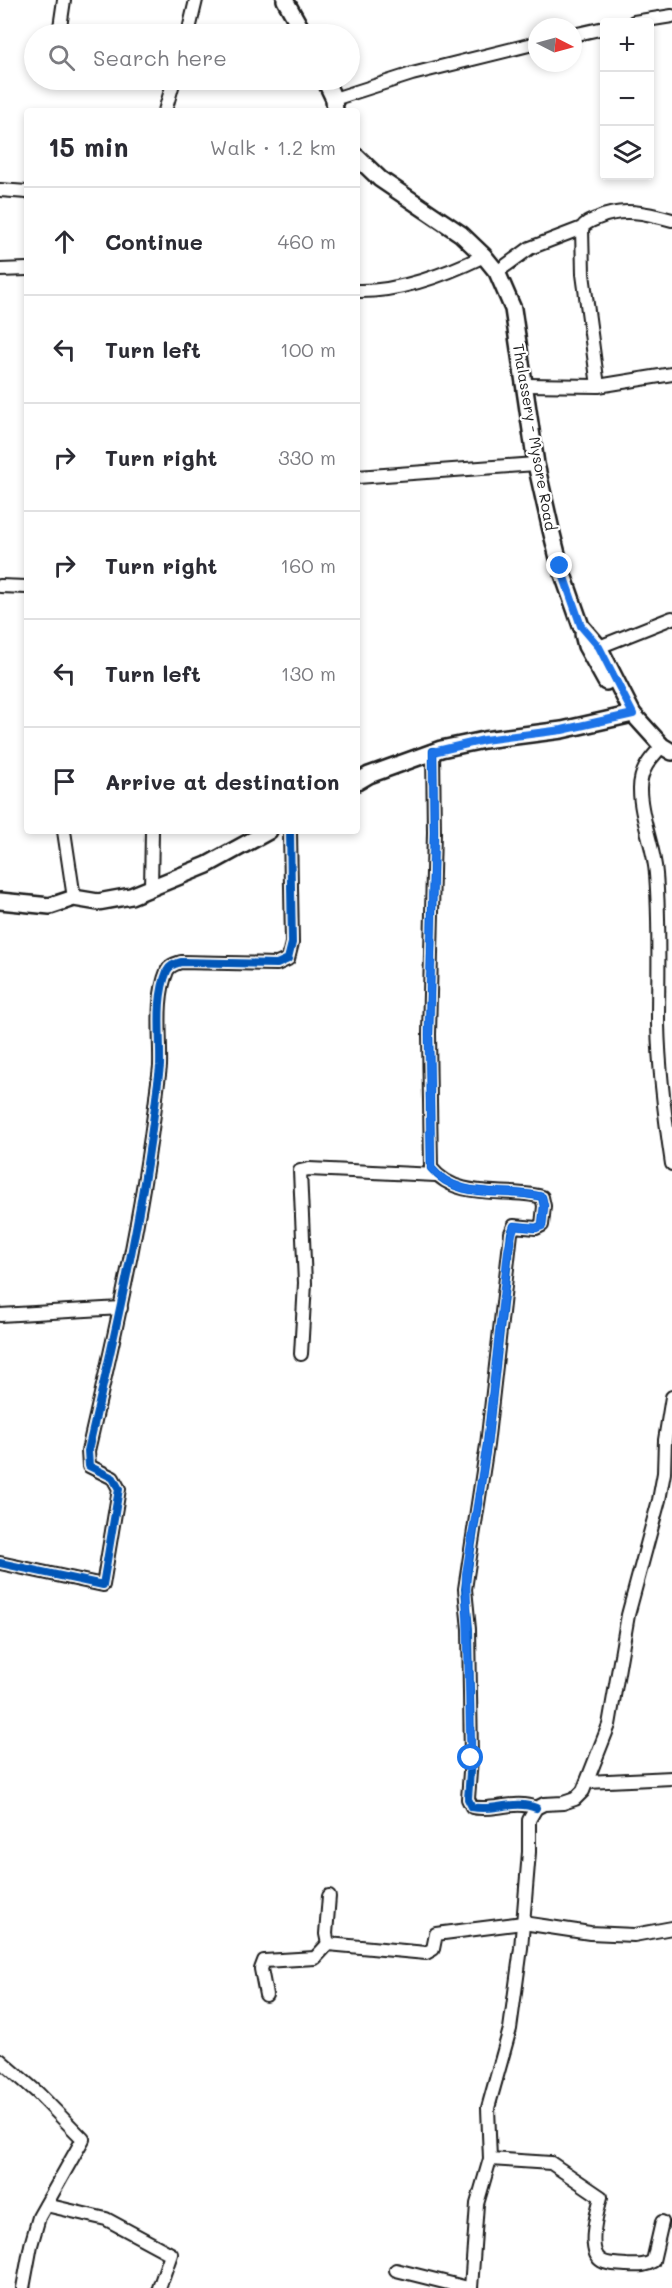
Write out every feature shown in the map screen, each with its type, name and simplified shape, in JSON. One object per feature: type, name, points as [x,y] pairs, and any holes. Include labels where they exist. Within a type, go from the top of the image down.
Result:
[{"type":"main road","points":[[285,0],[298,24]]},
{"type":"main road","points":[[329,90],[334,105]]},
{"type":"main road","name":"Thalassery - Mysore Road","points":[[360,160],[380,179],[461,234],[497,272],[513,309],[536,464],[560,566],[581,626],[599,647],[633,714],[667,749],[672,761]]},
{"type":"main road","points":[[581,626],[586,646],[598,669],[620,705],[633,714]]},
{"type":"main road","points":[[360,781],[433,752],[484,740],[562,730],[633,714]]},
{"type":"main road","points":[[0,901],[50,906],[75,898],[98,902],[131,896],[207,866],[263,834]]},
{"type":"street","points":[[60,24],[64,0]]},
{"type":"street","points":[[190,24],[196,0]]},
{"type":"street","points":[[654,19],[672,16]]},
{"type":"street","points":[[582,33],[600,29]]},
{"type":"street","points":[[334,105],[412,74],[528,45]]},
{"type":"street","points":[[166,108],[171,90]]},
{"type":"street","points":[[0,190],[24,192]]},
{"type":"street","points":[[497,272],[530,248],[582,228],[585,224],[610,212],[643,212],[672,220]]},
{"type":"street","points":[[582,228],[583,274],[598,386]]},
{"type":"street","points":[[360,291],[389,289],[484,256]]},
{"type":"street","points":[[0,270],[24,269]]},
{"type":"street","points":[[525,385],[598,386],[672,374]]},
{"type":"street","points":[[360,477],[536,464]]},
{"type":"street","points":[[0,586],[24,587]]},
{"type":"street","points":[[599,647],[672,618]]},
{"type":"street","points":[[667,749],[646,763],[640,789],[656,871],[660,941],[658,1025],[663,1100],[672,1164]]},
{"type":"street","points":[[433,752],[434,832],[429,1034],[430,1164],[436,1175],[454,1186],[542,1197],[544,1206],[542,1226],[536,1228],[514,1226],[511,1233],[487,1445],[465,1589],[469,1629],[471,1748],[468,1799],[472,1807],[479,1809],[520,1804],[528,1804],[536,1808]]},
{"type":"street","points":[[64,834],[75,898]]},
{"type":"street","points":[[151,888],[152,834]]},
{"type":"street","points":[[0,1563],[103,1585],[119,1489],[113,1478],[89,1466],[88,1451],[121,1308],[149,1155],[160,1066],[159,1026],[162,994],[167,969],[172,964],[181,962],[277,964],[288,959],[292,943],[290,834]]},
{"type":"street","points":[[301,1354],[305,1283],[300,1171],[309,1168],[436,1175]]},
{"type":"street","points":[[0,1315],[121,1308]]},
{"type":"street","points":[[396,2270],[470,2288],[477,2204],[490,2159],[488,2108],[510,2029],[523,1923],[529,1852],[529,1820],[536,1808],[544,1804],[563,1803],[575,1799],[583,1791],[609,1725],[628,1615],[660,1500],[665,1440],[672,1397]]},
{"type":"street","points":[[587,1782],[672,1778]]},
{"type":"street","points":[[328,1944],[326,1934],[329,1896]]},
{"type":"street","points":[[328,1944],[426,1953],[433,1948],[436,1934],[523,1923],[590,1933],[634,1935],[672,1928]]},
{"type":"street","points":[[266,1995],[261,1969],[264,1961],[315,1958],[328,1944]]},
{"type":"street","points":[[0,2060],[38,2092],[83,2139],[39,2217],[23,2288]]},
{"type":"street","points":[[490,2159],[551,2163],[601,2198],[594,2223],[594,2252],[600,2260],[609,2264],[646,2266],[653,2261],[662,2222]]},
{"type":"street","points":[[46,2205],[106,2219],[171,2254],[159,2288]]},
{"type":"cycle path","points":[[433,751],[434,832],[429,1034],[431,1168],[442,1179],[455,1185],[483,1192],[528,1194],[542,1197],[544,1206],[542,1225],[536,1228],[514,1226],[511,1233],[487,1445],[465,1589],[469,1629],[471,1758],[468,1799],[472,1807],[520,1805],[536,1808]]},
{"type":"cycle path","points":[[0,1563],[103,1585],[119,1489],[113,1478],[89,1466],[88,1451],[118,1319],[143,1187],[160,1066],[160,1006],[163,982],[170,967],[181,962],[277,964],[288,959],[292,943],[290,834]]},
{"type":"route","points":[[471,1758],[466,1574],[487,1445],[508,1251],[514,1226],[536,1228],[542,1226],[544,1206],[542,1197],[454,1186],[436,1175],[430,1164],[429,1034],[434,832],[433,752],[484,740],[562,730],[633,714],[599,647],[581,626],[560,566]]}]
